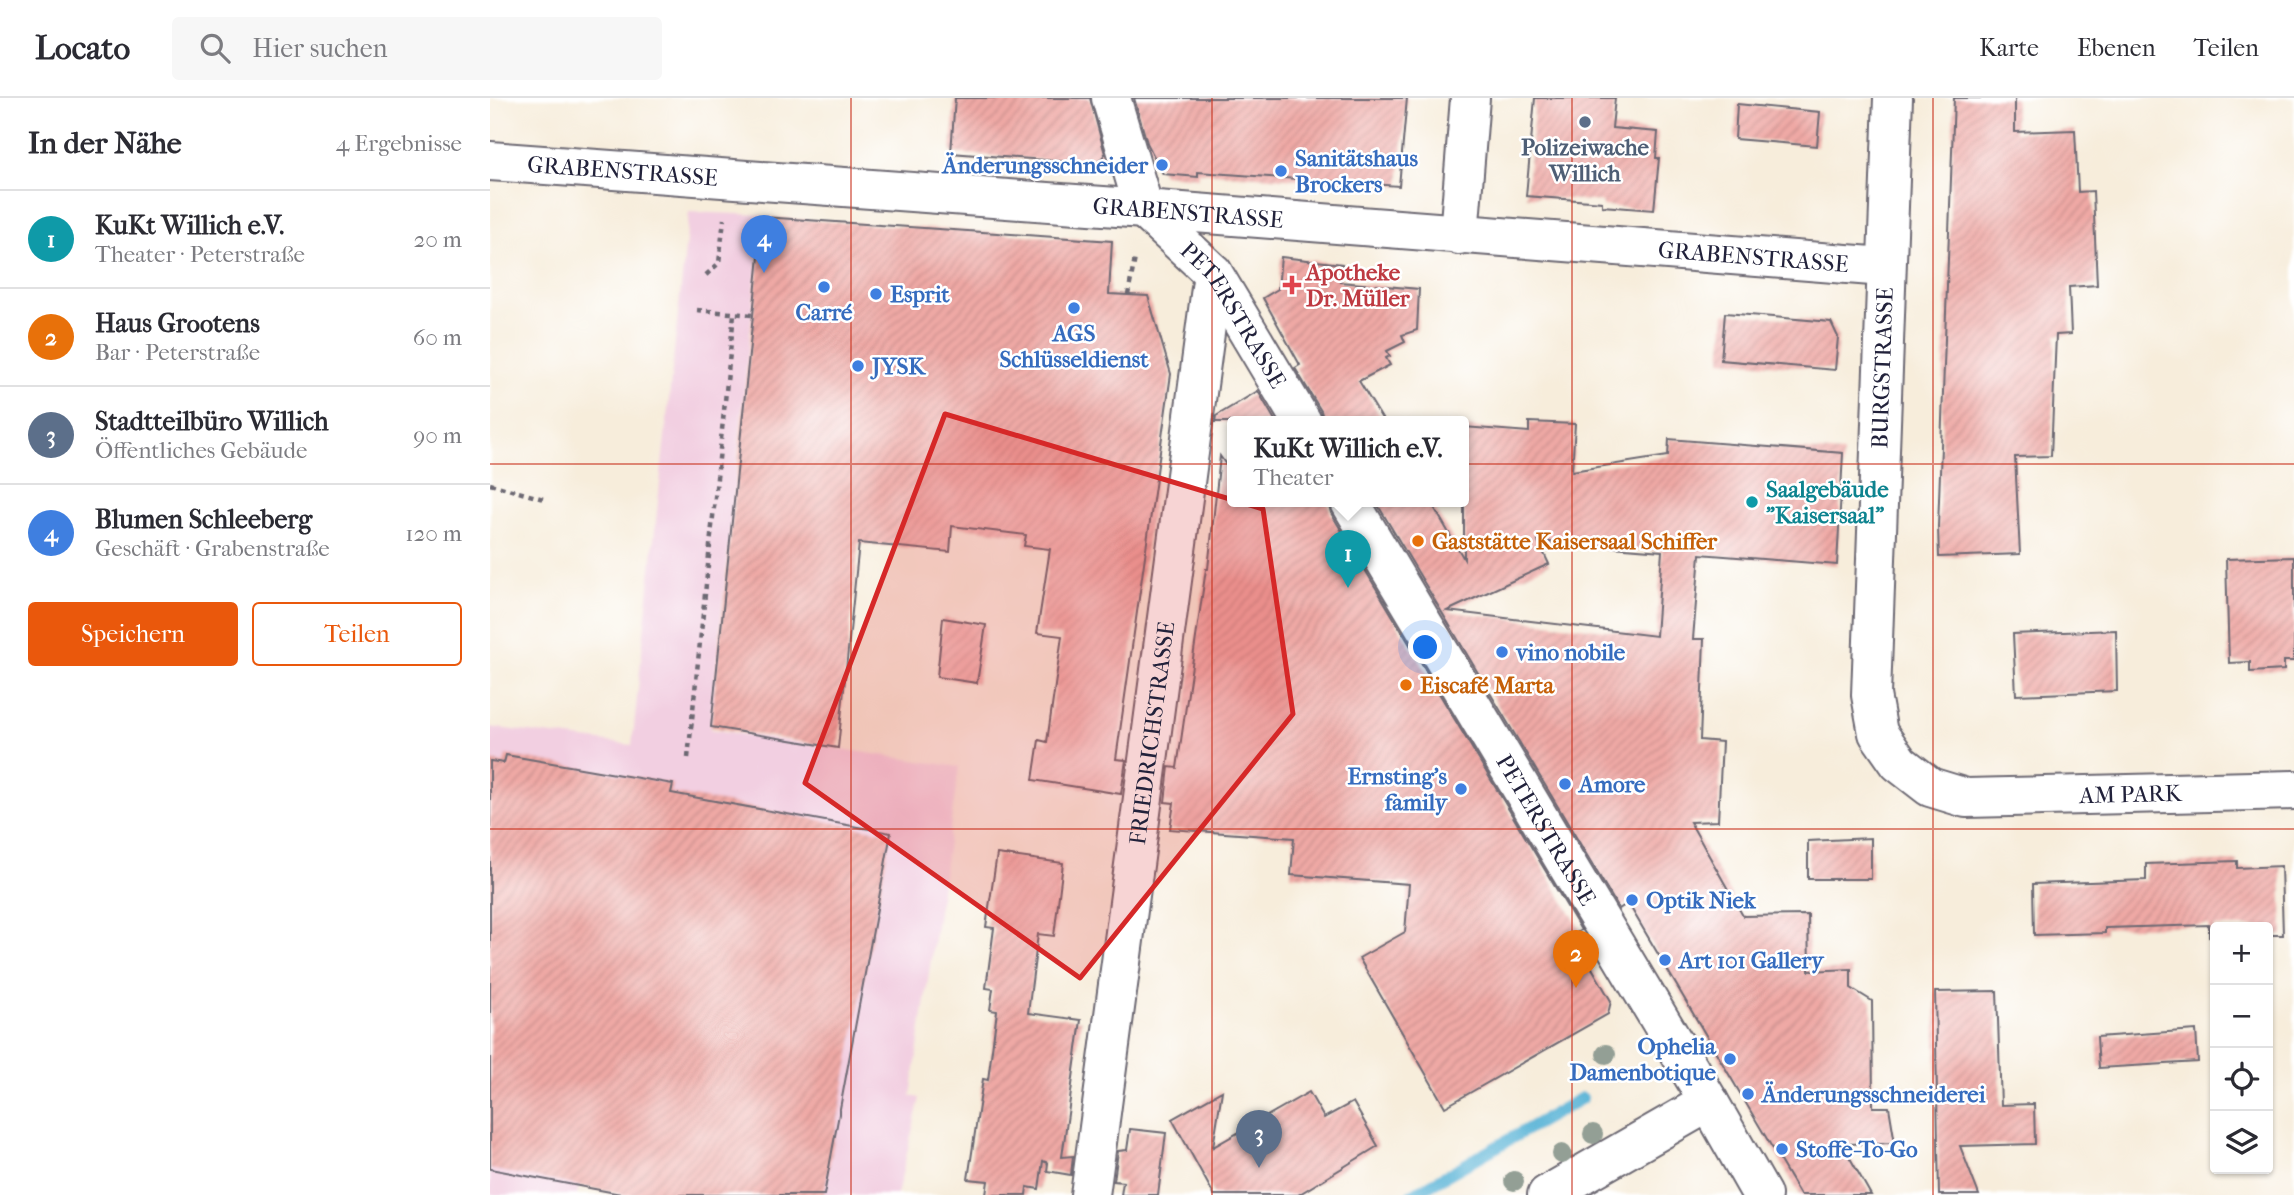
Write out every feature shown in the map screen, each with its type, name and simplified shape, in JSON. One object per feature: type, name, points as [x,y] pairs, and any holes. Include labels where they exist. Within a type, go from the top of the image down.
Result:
[{"type":"street","points":[[1111,98],[1144,208]]},
{"type":"street","points":[[1458,235],[1470,98]]},
{"type":"street","name":"BURGSTRASSE","points":[[1893,98],[1871,695],[1878,733],[1899,763],[1930,788],[1966,798]]},
{"type":"street","name":"GRABENSTRASSE","points":[[490,161],[1144,208],[1885,267]]},
{"type":"street","name":"PETERSTRASSE","points":[[1144,208],[1213,273],[1298,416]]},
{"type":"street","name":"FRIEDRICHSTRASSE","points":[[1090,1195],[1213,273]]},
{"type":"street","name":"PETERSTRASSE","points":[[1353,507],[1762,1195]]},
{"type":"street","name":"AM PARK","points":[[1966,798],[2294,790]]},
{"type":"street","points":[[1547,1195],[1709,1102]]},
{"type":"path","points":[[706,275],[719,263],[730,177]]},
{"type":"path","points":[[697,310],[753,315]]},
{"type":"path","points":[[688,758],[734,314]]},
{"type":"path","points":[[490,484],[547,500]]},
{"type":"highlighted area","points":[[945,414],[1263,509],[1293,714],[1080,978],[805,783]]},
{"type":"shaded area","points":[[689,212],[762,215],[710,729],[959,767],[911,1096],[920,1098],[897,1195],[625,1195],[579,1186],[577,1195],[490,1195],[490,727],[632,745]]},
{"type":"building","points":[[955,98],[1090,98],[1105,154],[1097,164],[951,153]]},
{"type":"building","points":[[1134,98],[1407,98],[1399,186],[1198,172],[1198,177],[1163,174],[1147,143]]},
{"type":"building","points":[[1535,98],[1615,98],[1612,128],[1658,132],[1656,158],[1659,158],[1654,210],[1602,206],[1602,202],[1526,196]]},
{"type":"building","points":[[1954,98],[2015,98],[2015,132],[2075,130],[2078,192],[2093,191],[2097,285],[2069,287],[2071,334],[2056,335],[2051,456],[2015,457],[2020,554],[1939,557]]},
{"type":"building","points":[[1737,104],[1820,112],[1817,146],[1735,139]]},
{"type":"building","points":[[763,217],[1112,241],[1109,294],[1148,296],[1171,374],[1116,759],[1126,760],[1121,794],[1033,780],[1039,740],[1047,742],[1062,636],[1037,633],[1050,549],[1024,546],[1026,535],[952,526],[950,552],[859,543],[838,748],[711,727]]},
{"type":"building","points":[[1281,257],[1342,264],[1340,282],[1419,289],[1417,330],[1402,335],[1405,342],[1387,351],[1390,356],[1386,358],[1390,365],[1359,381],[1380,416],[1322,416],[1295,368],[1300,365],[1263,298],[1278,289]]},
{"type":"building","points":[[1725,313],[1831,322],[1838,337],[1835,370],[1721,360]]},
{"type":"building","points":[[1258,391],[1273,416],[1227,416],[1227,422],[1215,422],[1216,416]]},
{"type":"building","points":[[1529,422],[1575,424],[1572,471],[1668,456],[1669,439],[1843,453],[1837,565],[1700,554],[1693,639],[1704,639],[1700,740],[1722,742],[1718,821],[1690,822],[1743,916],[1808,915],[1809,971],[1851,969],[1851,988],[1872,1001],[1873,1107],[1889,1107],[1895,1143],[1842,1144],[1871,1195],[1800,1195],[1628,903],[1619,909],[1379,507],[1434,507],[1464,559],[1464,507],[1469,507],[1469,427],[1529,432]],"holes":[[[1538,541],[1662,551],[1656,636],[1447,611],[1549,564]]]},
{"type":"building","points":[[1220,456],[1227,466],[1227,507],[1329,507],[1581,930],[1573,935],[1611,1001],[1608,1014],[1445,1107],[1359,958],[1405,932],[1409,884],[1291,875],[1294,838],[1170,829],[1174,803],[1165,802],[1169,767],[1177,768],[1208,569]]},
{"type":"building","points":[[2294,557],[2294,661],[2284,661],[2284,670],[2250,672],[2250,662],[2229,663],[2226,559]]},
{"type":"building","points":[[943,618],[986,625],[977,683],[937,677]]},
{"type":"building","points":[[2116,630],[2117,691],[2016,695],[2013,634]]},
{"type":"building","points":[[506,755],[673,784],[671,793],[891,833],[824,1195],[626,1195],[490,1169],[490,761],[504,763]]},
{"type":"building","points":[[1871,838],[1871,879],[1808,879],[1808,841]]},
{"type":"building","points":[[997,854],[1063,863],[1054,936],[1038,934],[1028,1013],[1081,1020],[1062,1157],[1073,1156],[1071,1175],[1047,1171],[1048,1163],[1043,1161],[1039,1189],[1027,1187],[1026,1195],[986,1195],[988,1181],[968,1179],[983,1079],[988,1080],[997,1011],[990,1010],[993,989],[986,988],[994,928],[986,927]]},
{"type":"building","points":[[2237,861],[2237,868],[2281,866],[2283,935],[2273,935],[2273,922],[2210,922],[2209,937],[2209,925],[2105,928],[2105,933],[2034,935],[2033,884],[2146,880],[2146,864]]},
{"type":"building","points":[[1997,991],[2001,1105],[2034,1104],[2035,1144],[1960,1146],[1979,1195],[1939,1195],[1935,992]]},
{"type":"building","points":[[2196,1030],[2198,1062],[2099,1068],[2097,1037]]},
{"type":"building","points":[[1222,1091],[1213,1147],[1309,1092],[1324,1118],[1353,1102],[1378,1146],[1298,1195],[1214,1195],[1172,1119]]},
{"type":"building","points":[[1130,1129],[1166,1133],[1158,1195],[1121,1195],[1123,1182],[1114,1181],[1118,1151],[1127,1150]]},
{"type":"waterway","points":[[1412,1195],[1582,1098]]},
{"type":"place","name":"Polizeiwache Willich","points":[[1585,122]]},
{"type":"place","name":"Änderungsschneider","points":[[1162,165]]},
{"type":"place","name":"Sanitätshaus Brockers","points":[[1281,171]]},
{"type":"place","name":"Blumen Schleeberg","points":[[764,273]]},
{"type":"place","name":"Apotheke Dr. Müller","points":[[1292,285]]},
{"type":"place","name":"Carré","points":[[824,287]]},
{"type":"place","name":"Esprit","points":[[876,294]]},
{"type":"place","name":"AGS Schlüsseldienst","points":[[1074,308]]},
{"type":"place","name":"JYSK","points":[[858,366]]},
{"type":"place","name":"Saalgebäude \"Kaisersaal\"","points":[[1752,502]]},
{"type":"place","name":"Gaststätte Kaisersaal Schiffer","points":[[1418,541]]},
{"type":"place","name":"KuKt Willich e.V.","points":[[1348,588]]},
{"type":"place","name":"vino nobile","points":[[1502,652]]},
{"type":"place","name":"Eiscafé Marta","points":[[1406,685]]},
{"type":"place","name":"Amore","points":[[1565,784]]},
{"type":"place","name":"Ernsting's family","points":[[1461,789]]},
{"type":"place","name":"Optik Niek","points":[[1632,900]]},
{"type":"place","name":"Art 101 Gallery","points":[[1665,960]]},
{"type":"place","name":"Haus Grootens","points":[[1576,988]]},
{"type":"place","name":"Ophelia Damenbotique","points":[[1730,1059]]},
{"type":"place","name":"Änderungsschneiderei","points":[[1748,1094]]},
{"type":"place","name":"Stoffe-To-Go","points":[[1782,1149]]},
{"type":"place","name":"Stadtteilbüro Willich","points":[[1259,1168]]}]
